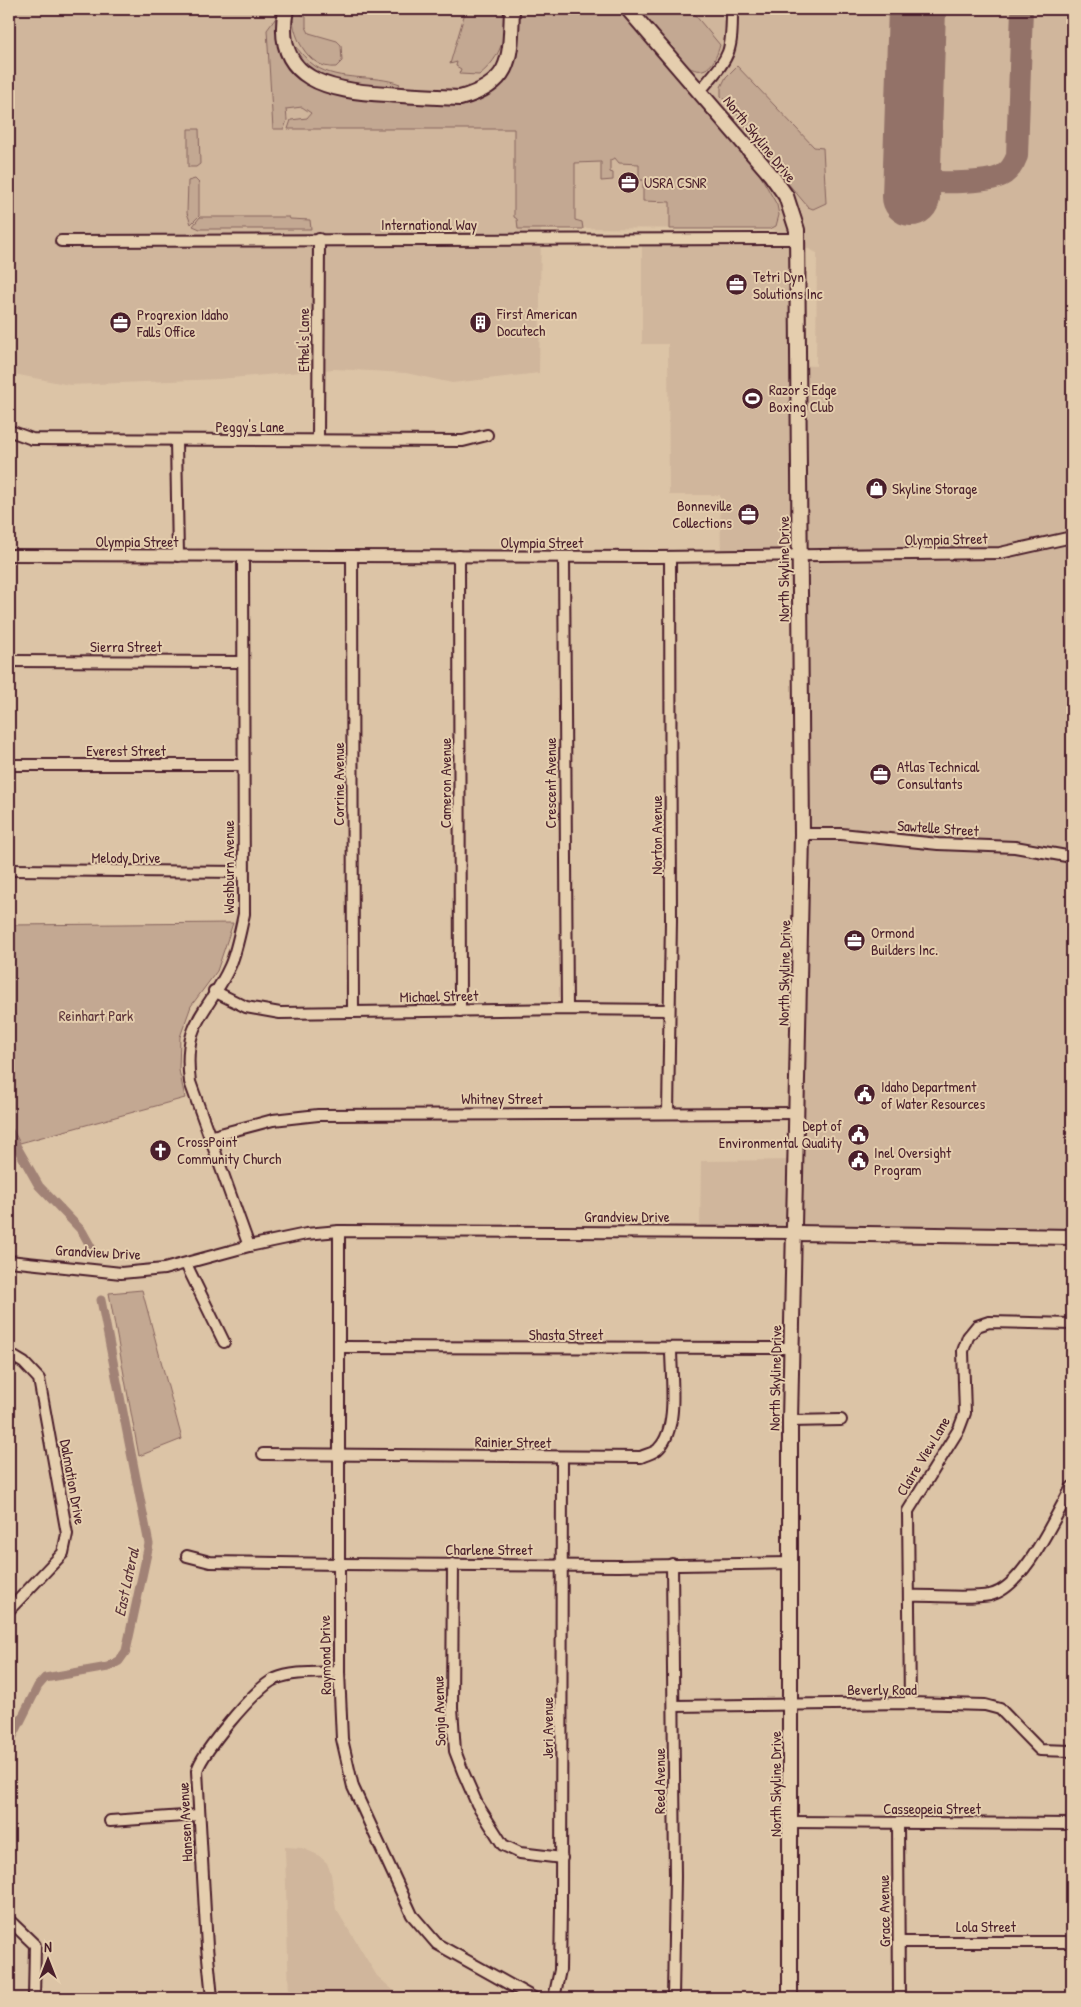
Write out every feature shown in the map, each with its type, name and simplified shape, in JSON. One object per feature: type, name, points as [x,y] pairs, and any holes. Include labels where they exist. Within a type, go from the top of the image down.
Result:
[{"type":"main road","points":[[286,9],[284,40],[290,57],[302,72],[320,84],[361,93],[460,98],[474,94],[490,85],[500,74],[510,56],[512,9]]},
{"type":"main road","name":"North Skyline Drive","points":[[628,9],[700,91],[786,196],[793,214],[797,238],[802,834],[790,1421],[792,1563],[790,1998]]},
{"type":"main road","name":"Grandview Drive","points":[[795,1233],[1072,1237]]},
{"type":"street","points":[[700,91],[726,60],[732,45],[732,9]]},
{"type":"street","name":"International Way","points":[[61,241],[797,238]]},
{"type":"street","name":"Ethel's Lane","points":[[318,440],[319,239]]},
{"type":"street","name":"Peggy's Lane","points":[[13,432],[32,439],[176,441],[463,441],[487,435]]},
{"type":"street","points":[[176,441],[178,556]]},
{"type":"street","name":"Olympia Street","points":[[9,556],[670,557],[1000,553],[1072,537]]},
{"type":"street","name":"Washburn Avenue","points":[[243,556],[244,914],[240,935],[229,966],[198,1017],[192,1032],[188,1051],[190,1082],[249,1246]]},
{"type":"street","name":"Corrine Avenue","points":[[352,556],[353,1012]]},
{"type":"street","name":"Cameron Avenue","points":[[459,556],[460,1011]]},
{"type":"street","name":"Crescent Avenue","points":[[564,557],[567,1009]]},
{"type":"street","name":"Norton Avenue","points":[[668,1113],[671,920],[670,557]]},
{"type":"street","name":"Sierra Street","points":[[9,661],[243,662]]},
{"type":"street","name":"Everest Street","points":[[9,766],[243,765]]},
{"type":"street","name":"Sawtelle Street","points":[[802,834],[841,834],[938,844],[1015,847],[1072,857]]},
{"type":"street","name":"Melody Drive","points":[[9,870],[243,872]]},
{"type":"street","name":"Michael Street","points":[[214,991],[246,1007],[265,1012],[567,1009],[669,1010]]},
{"type":"street","name":"Whitney Street","points":[[209,1137],[273,1120],[318,1114],[797,1113]]},
{"type":"street","name":"Grandview Drive","points":[[9,1261],[121,1273],[164,1269],[249,1246],[306,1234],[339,1231],[795,1233]]},
{"type":"street","name":"Raymond Drive","points":[[339,1231],[339,1672],[342,1739],[353,1787],[412,1915],[437,1944],[534,1998]]},
{"type":"street","points":[[186,1264],[224,1342]]},
{"type":"street","name":"Claire View Lane","points":[[910,1703],[908,1510],[959,1428],[965,1413],[962,1351],[968,1337],[977,1326],[990,1322],[1072,1324]]},
{"type":"street","name":"Shasta Street","points":[[340,1348],[792,1348]]},
{"type":"street","name":"Rainier Street","points":[[263,1454],[641,1457],[658,1450],[667,1436],[671,1424],[671,1349]]},
{"type":"street","name":"Dalmation Drive","points":[[9,1354],[24,1363],[39,1379],[68,1534],[63,1553],[9,1610]]},
{"type":"street","points":[[790,1421],[841,1420]]},
{"type":"street","name":"Jeri Avenue","points":[[554,1998],[560,1970],[562,1858],[562,1457]]},
{"type":"street","points":[[909,1596],[990,1595],[1006,1589],[1024,1571],[1072,1487]]},
{"type":"street","name":"Charlene Street","points":[[186,1556],[210,1562],[339,1564],[792,1563]]},
{"type":"street","name":"Sonja Avenue","points":[[453,1564],[452,1708],[455,1751],[460,1765],[477,1804],[503,1845],[520,1853],[562,1858]]},
{"type":"street","name":"Reed Avenue","points":[[672,1564],[674,1706],[673,1998]]},
{"type":"street","name":"Hansen Avenue","points":[[212,1998],[199,1815],[198,1763],[209,1746],[266,1683],[288,1675],[339,1672]]},
{"type":"street","name":"Beverly Road","points":[[674,1706],[910,1703],[984,1705],[1000,1709],[1040,1750],[1072,1751]]},
{"type":"street","points":[[110,1821],[199,1815]]},
{"type":"street","name":"Casseopeia Street","points":[[791,1822],[1072,1824]]},
{"type":"street","name":"Grace Avenue","points":[[898,1823],[899,1998]]},
{"type":"street","points":[[9,1920],[35,1946],[34,1998]]},
{"type":"street","name":"Lola Street","points":[[900,1942],[1072,1942]]},
{"type":"shaded area","points":[[9,9],[1072,9],[1072,1237],[700,1233],[701,1161],[796,1160],[799,556],[721,557],[720,495],[669,495],[668,344],[642,344],[642,239],[789,238],[772,229],[541,228],[539,373],[452,383],[406,373],[335,369],[219,379],[70,385],[9,373]],"holes":[[[797,243],[817,253],[816,366],[798,365]]]},
{"type":"shaded area","points":[[285,1847],[302,1848],[318,1855],[327,1863],[331,1874],[336,1909],[377,1976],[402,1998],[289,1998]]},
{"type":"green space","points":[[293,9],[300,9],[299,13],[306,17],[306,27],[309,33],[337,41],[341,45],[342,61],[336,67],[326,66],[317,62],[302,48],[294,28]]},
{"type":"green space","points":[[466,9],[507,9],[504,37],[498,53],[479,75],[459,74],[461,69],[456,66],[457,62],[450,64]]},
{"type":"green space","points":[[518,9],[618,9],[759,173],[777,205],[779,215],[776,226],[770,229],[670,229],[670,202],[643,201],[643,180],[639,180],[639,164],[619,163],[615,158],[610,160],[610,172],[613,173],[613,180],[601,181],[601,162],[575,163],[575,220],[582,222],[583,229],[518,229],[517,219],[514,217],[514,129],[288,129],[291,120],[307,118],[311,113],[302,107],[286,109],[287,120],[284,129],[273,129],[267,30],[278,15],[278,31],[302,79],[448,102],[496,83]]},
{"type":"green space","points":[[636,9],[690,9],[720,45],[713,63],[700,70],[688,67]]},
{"type":"green space","points":[[293,44],[312,64],[325,71],[400,84],[398,87],[355,86],[326,80],[306,68],[297,57]]},
{"type":"green space","points":[[737,66],[814,147],[823,148],[826,203],[813,209],[808,207],[759,149],[740,118],[721,96],[721,87],[726,77]]},
{"type":"green space","points":[[188,129],[199,129],[200,164],[196,167],[188,167]]},
{"type":"green space","points":[[195,179],[199,183],[199,216],[191,224],[187,213],[188,181]]},
{"type":"green space","points":[[200,217],[289,217],[290,219],[310,220],[311,229],[200,229],[193,226]]},
{"type":"green space","name":"Reinhart Park","points":[[233,923],[217,971],[191,1006],[180,1037],[179,1070],[185,1098],[20,1143],[9,1123],[9,925]]},
{"type":"green space","points":[[142,1290],[182,1439],[139,1456],[109,1293]]},
{"type":"waterway","name":"East Lateral","points":[[9,1133],[39,1186],[82,1231],[92,1249]]},
{"type":"waterway","name":"East Lateral","points":[[9,1744],[38,1686],[45,1678],[108,1667],[119,1661],[126,1651],[149,1544],[101,1300]]},
{"type":"taxiway","points":[[912,164],[916,173],[924,179],[939,182],[962,182],[995,178],[1004,174],[1011,167],[1017,156],[1022,9]]},
{"type":"runway","points":[[911,197],[917,9]]},
{"type":"place","name":"USRA CSNR","points":[[628,182]]},
{"type":"place","name":"Tetri Dyn Solutions Inc","points":[[737,285]]},
{"type":"place","name":"First American Docutech","points":[[481,322]]},
{"type":"place","name":"Progrexion Idaho Falls Office","points":[[121,323]]},
{"type":"place","name":"Razor's Edge Boxing Club","points":[[753,398]]},
{"type":"place","name":"Skyline Storage","points":[[876,488]]},
{"type":"place","name":"Bonneville Collections","points":[[748,514]]},
{"type":"place","name":"Atlas Technical Consultants","points":[[881,775]]},
{"type":"place","name":"Ormond Builders Inc.","points":[[855,941]]},
{"type":"place","name":"Idaho Department of Water Resources","points":[[865,1095]]},
{"type":"place","name":"Dept of Environmental Quality","points":[[858,1134]]},
{"type":"place","name":"CrossPoint Community Church","points":[[161,1150]]},
{"type":"place","name":"Inel Oversight Program","points":[[858,1161]]}]
